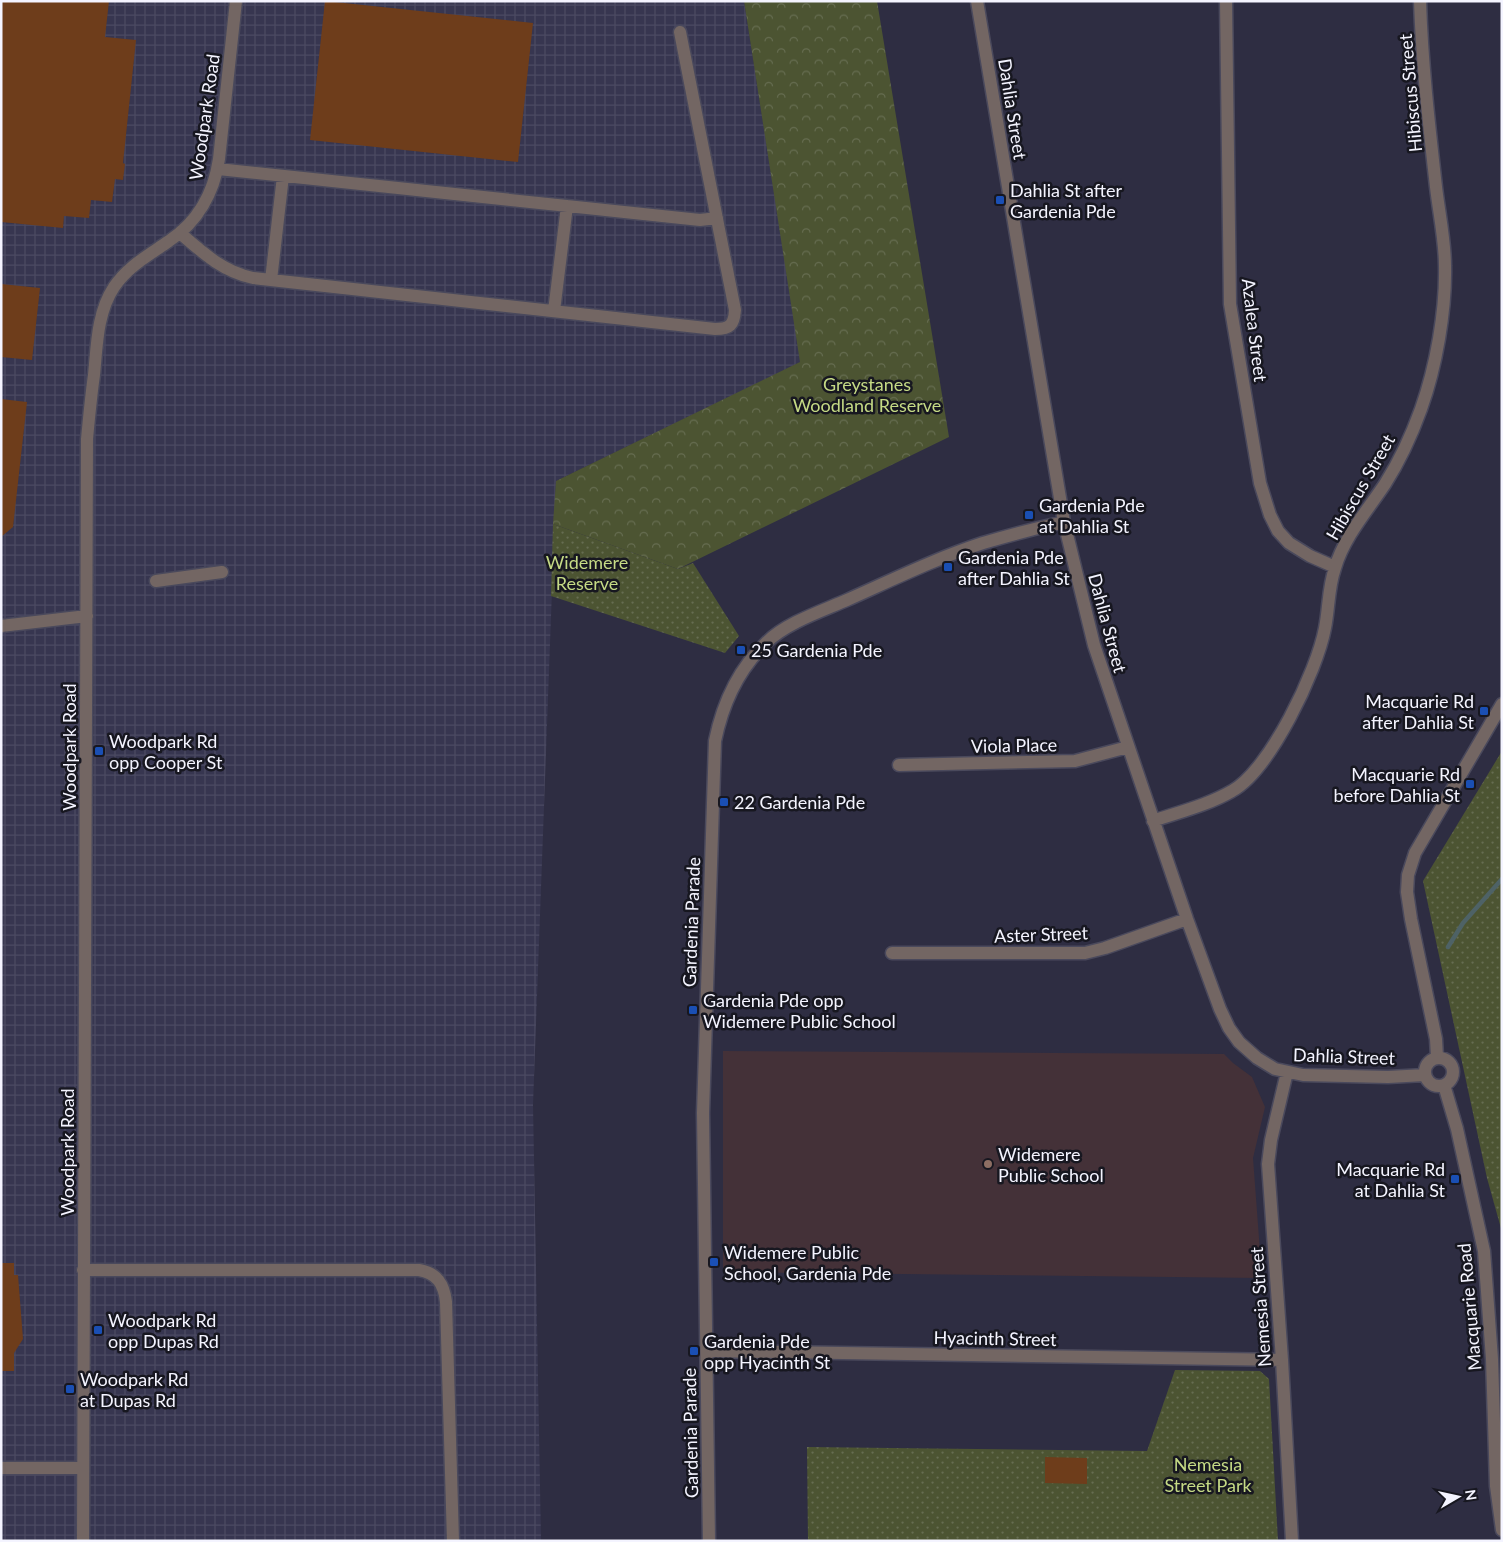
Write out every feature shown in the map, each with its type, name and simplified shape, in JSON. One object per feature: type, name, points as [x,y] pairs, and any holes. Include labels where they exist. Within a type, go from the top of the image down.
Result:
[{"type":"street","name":"Woodpark Road","points":[[83,1541],[88,616],[87,439],[100,321],[113,288],[140,259],[180,233],[195,218],[214,182],[218,169],[236,1]]},
{"type":"street","name":"Dahlia Street","points":[[977,1],[1064,522],[1094,645],[1153,821],[1220,1009],[1233,1035],[1257,1058],[1274,1069],[1303,1075],[1388,1077],[1425,1075]]},
{"type":"street","name":"Azalea Street","points":[[1226,1],[1230,304],[1260,483],[1270,516],[1278,531],[1289,543],[1310,556],[1335,567]]},
{"type":"street","name":"Hibiscus Street","points":[[1153,821],[1201,805],[1233,791],[1255,773],[1273,747],[1305,686],[1315,661],[1325,628],[1335,567],[1354,527],[1386,482],[1403,451],[1421,408],[1442,320],[1445,266],[1424,86],[1420,1]]},
{"type":"street","points":[[180,233],[212,261],[240,275],[715,329],[727,328],[734,319],[735,310],[680,32]]},
{"type":"street","points":[[218,169],[700,220],[717,218]]},
{"type":"street","points":[[271,280],[283,176]]},
{"type":"street","points":[[554,311],[567,206]]},
{"type":"street","name":"Gardenia Parade","points":[[709,1541],[703,1113],[716,741],[720,716],[730,691],[745,665],[768,640],[798,621],[973,547],[1020,532],[1064,522]]},
{"type":"street","points":[[156,581],[222,572]]},
{"type":"street","points":[[1,626],[88,616]]},
{"type":"street","points":[[1437,1057],[1436,1039],[1411,919],[1407,892],[1408,875],[1415,852],[1502,704]]},
{"type":"street","name":"Viola Place","points":[[899,765],[1075,761],[1128,747]]},
{"type":"street","name":"Aster Street","points":[[892,953],[1085,953],[1105,948],[1187,919]]},
{"type":"street","points":[[1437,1057],[1446,1059],[1452,1066],[1451,1079],[1444,1085],[1432,1084],[1425,1075],[1427,1063],[1437,1057]]},
{"type":"street","name":"Nemesia Street","points":[[1287,1072],[1271,1140],[1268,1164],[1282,1360],[1292,1541]]},
{"type":"street","name":"Macquarie Road","points":[[1444,1085],[1457,1129],[1484,1251],[1492,1359],[1496,1486],[1502,1530]]},
{"type":"street","points":[[84,1270],[419,1270],[427,1271],[435,1276],[442,1284],[446,1302],[453,1541]]},
{"type":"street","name":"Hyacinth Street","points":[[706,1351],[1282,1360]]},
{"type":"street","points":[[1,1468],[82,1468]]},
{"type":"shaded area","points":[[1,1],[744,1],[801,362],[556,481],[533,1105],[541,1541],[1,1541]]},
{"type":"shaded area","name":"Widemere Public School","points":[[723,1051],[1224,1054],[1252,1077],[1265,1107],[1253,1158],[1262,1278],[723,1272]]},
{"type":"green space","name":"Greystanes Woodland Reserve","points":[[744,1],[877,1],[949,437],[678,569],[553,524],[556,481],[800,362]]},
{"type":"green space","name":"Widemere Reserve","points":[[553,524],[678,569],[693,563],[739,636],[725,653],[551,596]]},
{"type":"green space","points":[[1502,751],[1502,1232],[1487,1178],[1423,881]]},
{"type":"green space","name":"Nemesia Street Park","points":[[1175,1370],[1260,1371],[1269,1379],[1278,1541],[808,1541],[807,1447],[1147,1451]]},
{"type":"building","points":[[1,1],[109,1],[105,37],[136,40],[123,163],[125,164],[123,180],[115,179],[112,202],[91,200],[89,218],[64,216],[63,228],[1,222]]},
{"type":"building","points":[[325,1],[533,23],[518,162],[310,140]]},
{"type":"building","points":[[1,284],[40,288],[32,360],[1,357]]},
{"type":"building","points":[[1,399],[27,402],[13,527],[1,537]]},
{"type":"building","points":[[1,1263],[14,1263],[14,1275],[18,1275],[23,1339],[14,1353],[14,1371],[1,1371]]},
{"type":"building","points":[[1045,1457],[1087,1458],[1087,1484],[1045,1483]]},
{"type":"waterway","points":[[1448,947],[1463,923],[1502,879]]},
{"type":"place","name":"Dahlia St after Gardenia Pde","points":[[1000,200]]},
{"type":"place","name":"Gardenia Pde at Dahlia St","points":[[1029,515]]},
{"type":"place","name":"Gardenia Pde after Dahlia St","points":[[948,567]]},
{"type":"place","name":"25 Gardenia Pde","points":[[741,650]]},
{"type":"place","name":"Macquarie Rd after Dahlia St","points":[[1484,711]]},
{"type":"place","name":"Woodpark Rd opp Cooper St","points":[[99,751]]},
{"type":"place","name":"Macquarie Rd before Dahlia St","points":[[1470,784]]},
{"type":"place","name":"22 Gardenia Pde","points":[[724,802]]},
{"type":"place","name":"Gardenia Pde opp Widemere Public School","points":[[693,1010]]},
{"type":"place","name":"Widemere Public School","points":[[988,1164]]},
{"type":"place","name":"Macquarie Rd at Dahlia St","points":[[1455,1179]]},
{"type":"place","name":"Widemere Public School, Gardenia Pde","points":[[714,1262]]},
{"type":"place","name":"Woodpark Rd opp Dupas Rd","points":[[98,1330]]},
{"type":"place","name":"Gardenia Pde opp Hyacinth St","points":[[694,1351]]},
{"type":"place","name":"Woodpark Rd at Dupas Rd","points":[[70,1389]]}]
